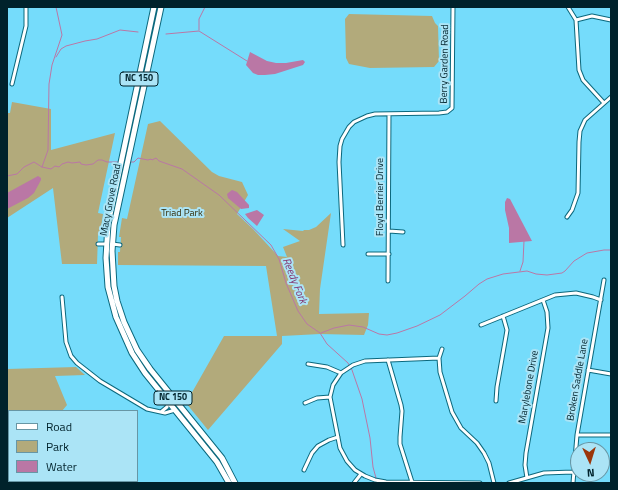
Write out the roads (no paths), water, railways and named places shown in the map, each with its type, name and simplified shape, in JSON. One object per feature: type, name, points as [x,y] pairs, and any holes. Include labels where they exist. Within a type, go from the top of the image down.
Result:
[{"type":"main road","name":"Macy Grove Road","points":[[154,7],[108,224],[106,244],[107,280],[113,310],[128,346],[145,373],[217,462],[229,483]]},
{"type":"main road","name":"Macy Grove Road","points":[[159,7],[157,24],[114,225],[112,244],[114,286],[121,316],[133,343],[150,369],[222,458],[235,483]]},
{"type":"main road","points":[[112,244],[109,239],[114,194]]},
{"type":"main road","points":[[106,244],[108,248],[114,286]]},
{"type":"main road","points":[[145,373],[172,401],[177,402]]},
{"type":"street","points":[[12,84],[26,26],[26,7]]},
{"type":"street","name":"Berry Garden Road","points":[[343,244],[339,162],[342,139],[354,122],[367,116],[375,114],[440,114],[447,112],[452,108],[453,7]]},
{"type":"street","points":[[568,7],[576,20],[578,70],[583,80],[604,103]]},
{"type":"street","points":[[576,20],[592,16],[611,20]]},
{"type":"street","points":[[567,217],[572,210],[578,193],[580,131],[586,120],[611,97]]},
{"type":"street","name":"Floyd Berrier Drive","points":[[388,281],[389,114]]},
{"type":"street","points":[[389,232],[403,232]]},
{"type":"street","points":[[98,244],[106,244]]},
{"type":"street","points":[[112,244],[120,245]]},
{"type":"street","points":[[368,254],[389,254]]},
{"type":"street","name":"Broken Saddle Lane","points":[[576,442],[604,280]]},
{"type":"street","points":[[481,325],[555,295],[576,293],[601,300]]},
{"type":"street","points":[[62,297],[66,342],[71,356],[77,363],[100,381],[143,407],[165,413],[175,410]]},
{"type":"street","name":"Marylebone Drive","points":[[527,478],[525,465],[526,453],[548,328],[547,312],[543,300]]},
{"type":"street","points":[[496,401],[506,336],[503,316]]},
{"type":"street","points":[[442,349],[439,358],[441,377],[452,412],[461,428],[477,443],[484,453],[494,483]]},
{"type":"street","points":[[439,358],[388,360],[360,363],[353,365],[341,373],[333,385],[330,398],[340,448],[347,461],[361,474],[380,482],[480,483]]},
{"type":"street","points":[[388,360],[402,411],[400,444],[412,482]]},
{"type":"street","points":[[308,364],[327,367],[341,373]]},
{"type":"street","points":[[588,370],[611,374]]},
{"type":"street","points":[[305,403],[317,398],[330,398]]},
{"type":"street","points":[[161,412],[167,407],[168,400]]},
{"type":"street","points":[[577,435],[611,435]]},
{"type":"street","points":[[304,470],[312,453],[318,446],[338,437]]},
{"type":"street","points":[[509,483],[544,472],[570,472]]},
{"type":"street","points":[[354,483],[361,474]]},
{"type":"water","points":[[250,52],[267,61],[276,63],[303,60],[305,62],[303,65],[275,74],[258,75],[253,73],[246,65]]},
{"type":"water","points":[[38,176],[41,180],[34,193],[28,198],[7,209],[7,193]]},
{"type":"water","points":[[232,190],[237,192],[249,205],[249,208],[241,209],[228,198],[227,194]]},
{"type":"water","points":[[507,198],[510,199],[532,241],[509,243],[509,228],[505,210],[505,202]]},
{"type":"water","points":[[257,210],[264,215],[257,226],[245,214]]},
{"type":"waterway","points":[[42,167],[48,150],[49,84],[52,65],[62,35],[56,7]]},
{"type":"waterway","points":[[199,30],[199,19],[205,7]]},
{"type":"waterway","points":[[56,57],[61,49],[66,46],[97,39],[120,30],[138,32]]},
{"type":"waterway","points":[[166,34],[199,31],[247,61]]},
{"type":"waterway","name":"Reedy Fork","points":[[130,162],[134,162],[138,158],[148,160],[156,158],[159,161],[182,169],[219,195],[271,245],[279,259],[286,283],[298,311],[307,324],[320,333],[327,344],[348,363],[352,370],[362,399],[376,478]]},
{"type":"waterway","name":"Reedy Fork","points":[[7,176],[17,174],[24,167],[34,162],[42,167],[51,169],[55,166],[59,167],[68,162],[80,162],[81,164],[86,165],[93,164],[98,160],[119,162]]},
{"type":"waterway","points":[[520,271],[523,262],[524,241]]},
{"type":"waterway","name":"Reedy Fork","points":[[321,333],[334,328],[349,325],[363,327],[379,334],[387,335],[397,333],[417,326],[440,315],[487,279],[503,274],[527,271],[547,275],[562,273],[574,261],[587,253],[611,250]]},
{"type":"park label","name":"Triad Park","points":[[182,214]]}]
